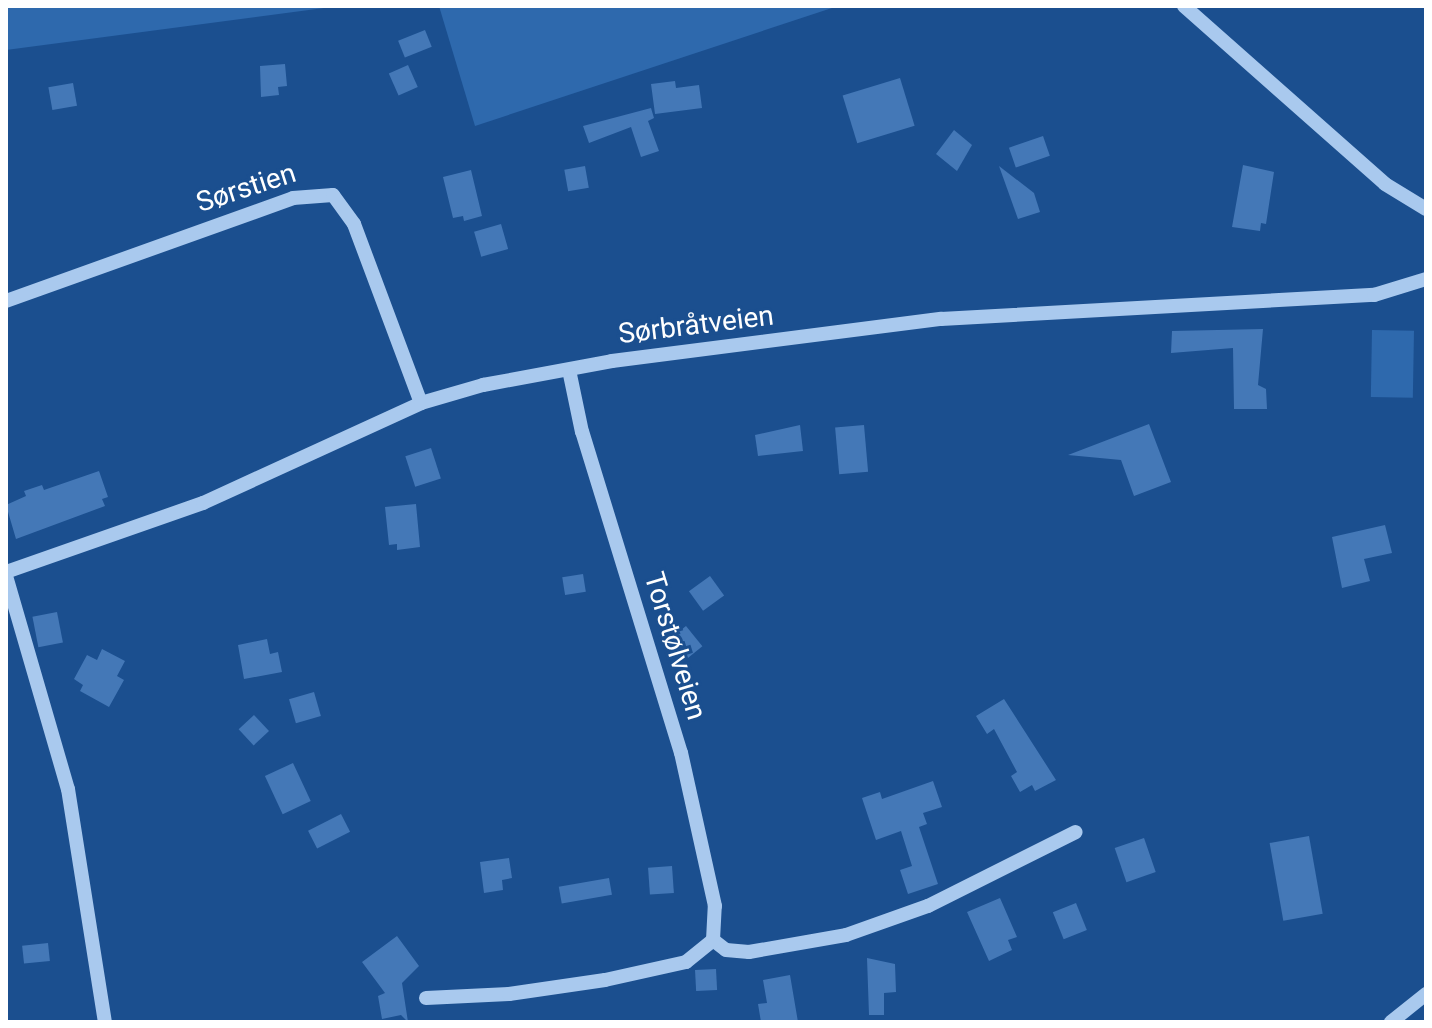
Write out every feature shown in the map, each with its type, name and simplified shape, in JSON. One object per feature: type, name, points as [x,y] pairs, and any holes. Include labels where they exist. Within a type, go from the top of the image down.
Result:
[{"type":"street","points":[[1184,6],[1385,184],[1426,209]]},
{"type":"street","name":"Sørstien","points":[[6,301],[293,198],[333,195],[354,224],[421,403]]},
{"type":"street","name":"Sørbråtveien","points":[[6,574],[203,503],[421,403],[569,370],[941,319],[1374,295],[1426,279]]},
{"type":"street","name":"Torstølveien","points":[[569,370],[582,432],[681,753],[715,906],[713,940]]},
{"type":"street","points":[[6,574],[68,789],[105,1022]]},
{"type":"street","points":[[426,998],[509,994],[605,980],[686,962],[713,940],[726,950],[749,952],[846,935],[901,916],[1076,832]]},
{"type":"street","points":[[1391,1022],[1426,994]]},
{"type":"shaded area","points":[[6,6],[339,6],[6,50]]},
{"type":"shaded area","points":[[439,6],[838,6],[475,126]]},
{"type":"shaded area","points":[[1372,330],[1414,331],[1413,398],[1371,397]]},
{"type":"building","points":[[425,30],[432,47],[405,58],[398,41]]},
{"type":"building","points":[[285,64],[287,86],[278,87],[279,95],[261,97],[260,66]]},
{"type":"building","points":[[408,65],[418,87],[399,95],[389,74]]},
{"type":"building","points":[[900,78],[915,126],[857,143],[843,96]]},
{"type":"building","points":[[675,81],[676,88],[699,85],[702,108],[655,114],[651,84]]},
{"type":"building","points":[[73,83],[77,106],[52,110],[48,87]]},
{"type":"building","points":[[651,108],[654,118],[648,121],[659,151],[641,157],[631,127],[589,143],[583,126]]},
{"type":"building","points":[[954,130],[972,145],[957,171],[936,154]]},
{"type":"building","points":[[1043,136],[1050,156],[1016,168],[1009,148]]},
{"type":"building","points":[[1243,165],[1274,172],[1266,224],[1261,223],[1260,231],[1232,227]]},
{"type":"building","points":[[585,166],[589,188],[568,191],[564,170]]},
{"type":"building","points":[[999,166],[1034,193],[1040,212],[1018,219]]},
{"type":"building","points":[[471,170],[482,216],[464,221],[463,216],[453,218],[443,177]]},
{"type":"building","points":[[501,224],[508,249],[481,257],[474,232]]},
{"type":"building","points":[[1263,329],[1258,385],[1266,389],[1267,409],[1234,409],[1233,348],[1171,353],[1172,331]]},
{"type":"building","points":[[1149,424],[1171,482],[1134,496],[1121,460],[1068,455]]},
{"type":"building","points":[[800,425],[803,451],[758,456],[755,435]]},
{"type":"building","points":[[864,425],[868,472],[839,474],[835,428]]},
{"type":"building","points":[[431,448],[441,478],[415,487],[405,456]]},
{"type":"building","points":[[99,471],[108,497],[102,499],[105,506],[16,539],[6,505],[26,496],[24,491],[42,485],[44,490]]},
{"type":"building","points":[[416,504],[420,547],[397,550],[397,544],[389,545],[385,507]]},
{"type":"building","points":[[1385,525],[1392,553],[1364,559],[1370,581],[1342,588],[1332,537]]},
{"type":"building","points":[[583,574],[586,592],[565,595],[562,577]]},
{"type":"building","points":[[710,576],[724,595],[703,611],[689,591]]},
{"type":"building","points":[[57,612],[63,642],[38,647],[32,617]]},
{"type":"building","points":[[686,626],[702,646],[684,661],[668,640]]},
{"type":"building","points":[[267,639],[270,654],[278,652],[282,672],[244,679],[238,645]]},
{"type":"building","points":[[102,649],[125,661],[117,676],[124,680],[109,707],[80,691],[83,685],[74,679],[87,655],[97,660]]},
{"type":"building","points":[[314,692],[321,716],[296,723],[289,699]]},
{"type":"building","points":[[1004,699],[1056,780],[1035,791],[1032,785],[1020,792],[1011,776],[1017,772],[994,729],[987,734],[976,716]]},
{"type":"building","points":[[254,715],[269,731],[254,745],[239,729]]},
{"type":"building","points":[[293,763],[311,801],[283,814],[265,776]]},
{"type":"building","points":[[933,781],[942,807],[923,813],[927,824],[919,827],[938,884],[908,894],[900,870],[912,866],[901,831],[876,840],[862,798],[880,792],[882,799]]},
{"type":"building","points":[[341,814],[350,832],[317,849],[308,831]]},
{"type":"building","points":[[1309,836],[1323,914],[1283,921],[1270,843]]},
{"type":"building","points":[[1144,838],[1156,872],[1126,882],[1115,848]]},
{"type":"building","points":[[509,858],[512,878],[502,880],[503,890],[484,893],[480,862]]},
{"type":"building","points":[[672,866],[674,893],[650,895],[648,868]]},
{"type":"building","points":[[609,878],[612,895],[562,904],[559,887]]},
{"type":"building","points":[[1000,898],[1017,937],[1008,940],[1012,950],[989,961],[967,912]]},
{"type":"building","points":[[1076,903],[1087,930],[1064,939],[1053,912]]},
{"type":"building","points":[[397,936],[419,966],[402,983],[408,1022],[401,1015],[382,1019],[378,996],[385,993],[362,962]]},
{"type":"building","points":[[48,943],[50,961],[24,964],[22,946]]},
{"type":"building","points":[[867,958],[895,964],[896,992],[884,993],[884,1015],[869,1015]]},
{"type":"building","points":[[716,969],[717,990],[696,991],[695,970]]},
{"type":"building","points":[[790,975],[798,1022],[761,1022],[758,1004],[767,1003],[763,980]]}]
